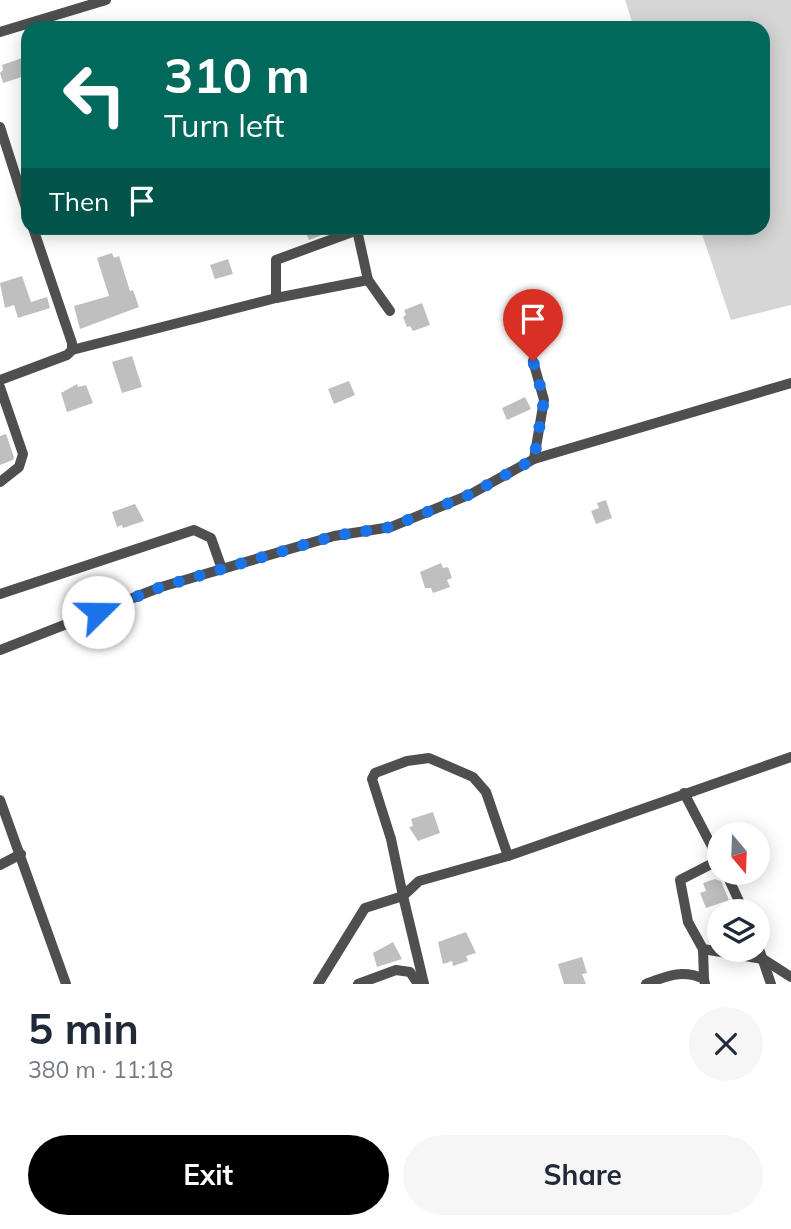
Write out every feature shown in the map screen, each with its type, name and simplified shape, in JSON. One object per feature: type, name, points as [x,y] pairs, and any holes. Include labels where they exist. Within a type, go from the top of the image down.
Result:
[{"type":"street","points":[[36,21],[106,0]]},
{"type":"street","points":[[0,32],[21,26]]},
{"type":"street","points":[[0,127],[21,192]]},
{"type":"street","points":[[35,235],[72,343],[72,350]]},
{"type":"street","points":[[276,298],[276,260],[344,235]]},
{"type":"street","points":[[361,235],[368,280],[390,311]]},
{"type":"street","points":[[0,380],[68,355],[72,350],[276,298],[368,280]]},
{"type":"street","points":[[533,361],[544,400],[534,459]]},
{"type":"street","points":[[0,650],[161,587],[334,536],[391,527],[471,494],[534,459],[791,383]]},
{"type":"street","points":[[0,387],[23,454],[19,467],[0,482]]},
{"type":"street","points":[[0,594],[194,530],[211,538],[222,569]]},
{"type":"street","points":[[318,984],[365,908],[403,896],[419,881],[508,856],[791,757]]},
{"type":"street","points":[[424,984],[391,839],[372,779],[375,773],[407,761],[429,758],[473,777],[486,792],[508,856]]},
{"type":"street","points":[[684,793],[707,837]]},
{"type":"street","points":[[0,800],[66,984]]},
{"type":"street","points":[[0,865],[20,855]]},
{"type":"street","points":[[705,981],[703,949],[688,922],[680,880],[707,866]]},
{"type":"street","points":[[703,949],[707,950]]},
{"type":"street","points":[[764,962],[771,984]]},
{"type":"street","points":[[768,962],[791,977]]},
{"type":"street","points":[[358,984],[396,970],[410,972],[418,984]]},
{"type":"street","points":[[646,984],[674,973],[691,974],[705,981]]},
{"type":"shaded area","points":[[625,0],[791,0],[791,305],[731,320],[702,235],[770,235],[770,21],[632,21]]},
{"type":"building","points":[[21,58],[21,77],[3,83],[0,73],[3,70],[2,65]]},
{"type":"building","points":[[307,235],[322,235],[309,240]]},
{"type":"building","points":[[112,253],[114,258],[119,256],[130,291],[133,290],[139,307],[80,329],[74,306],[109,296],[97,258]]},
{"type":"building","points":[[228,259],[233,274],[215,279],[210,265]]},
{"type":"building","points":[[22,276],[31,302],[47,297],[50,308],[18,318],[14,305],[5,308],[0,283]]},
{"type":"building","points":[[422,303],[430,325],[413,331],[410,326],[407,327],[403,317],[406,315],[404,310]]},
{"type":"building","points":[[132,356],[142,387],[122,393],[112,362]]},
{"type":"building","points":[[349,381],[355,395],[334,404],[328,389]]},
{"type":"building","points":[[77,384],[78,387],[86,385],[93,403],[67,412],[61,393]]},
{"type":"building","points":[[525,397],[531,409],[507,420],[502,408]]},
{"type":"building","points":[[6,434],[14,457],[13,460],[0,465],[0,436]]},
{"type":"building","points":[[606,500],[612,518],[596,524],[591,511],[599,508],[597,503]]},
{"type":"building","points":[[135,504],[144,521],[123,528],[122,525],[117,527],[112,512]]},
{"type":"building","points":[[441,563],[443,568],[448,567],[452,578],[447,580],[450,587],[433,593],[431,588],[425,588],[420,572]]},
{"type":"building","points":[[433,812],[440,833],[418,841],[409,827],[413,826],[411,819]]},
{"type":"building","points":[[707,882],[707,886],[723,886],[729,899],[707,899],[706,908],[700,893],[706,891],[703,883]]},
{"type":"building","points":[[466,932],[476,953],[466,956],[468,961],[453,966],[452,961],[443,964],[438,942]]},
{"type":"building","points":[[393,942],[402,959],[377,967],[373,953]]},
{"type":"building","points":[[582,957],[587,973],[582,974],[586,984],[564,984],[558,964]]},
{"type":"route","points":[[98,612],[161,587],[334,536],[391,527],[471,494],[534,459],[544,400],[533,361]]}]
